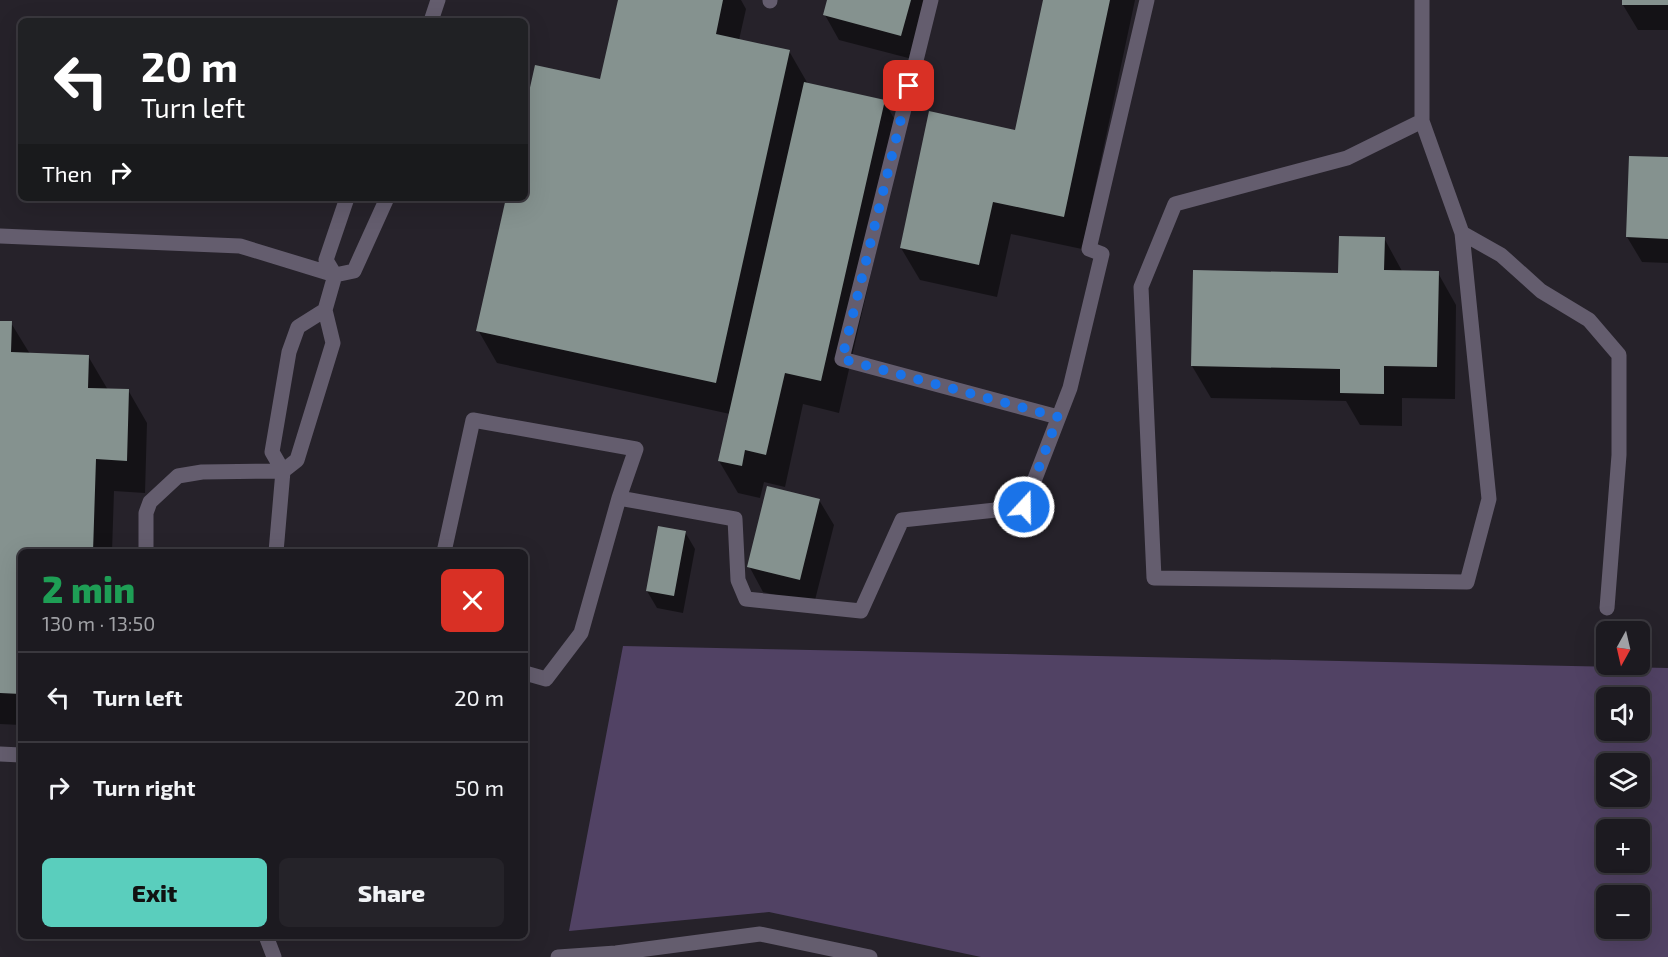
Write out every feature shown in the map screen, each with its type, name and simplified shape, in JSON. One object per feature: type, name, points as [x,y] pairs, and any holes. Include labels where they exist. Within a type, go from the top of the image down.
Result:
[{"type":"lane","points":[[432,18],[438,0]]},
{"type":"lane","points":[[931,0],[842,359],[1058,417]]},
{"type":"lane","points":[[620,498],[735,519],[738,580],[746,598],[861,611],[903,520],[1024,507],[1070,388],[1102,254],[1089,249],[1147,0]]},
{"type":"lane","points":[[1422,0],[1422,121],[1462,233],[1489,499],[1467,582],[1154,578],[1141,287],[1175,204],[1347,158],[1422,121]]},
{"type":"lane","points":[[146,549],[146,513],[150,502],[178,476],[202,472],[284,471],[297,460],[333,343],[325,310],[335,275],[326,260],[346,201]]},
{"type":"lane","points":[[0,236],[240,246],[335,275],[354,271],[386,201]]},
{"type":"lane","points":[[1462,233],[1501,255],[1541,291],[1589,320],[1619,355],[1619,455],[1607,609]]},
{"type":"lane","points":[[276,549],[284,471],[272,452],[289,352],[298,327],[325,310]]},
{"type":"lane","points":[[445,549],[473,420],[636,449],[581,633],[546,679],[528,675]]},
{"type":"lane","points":[[0,754],[18,755]]},
{"type":"lane","points":[[558,957],[616,953],[760,934],[828,953],[870,957]]},
{"type":"lane","points":[[267,939],[274,957]]},
{"type":"shaded area","points":[[623,646],[1596,666],[1596,675],[1650,675],[1650,668],[1668,668],[1668,957],[981,957],[769,912],[569,931]]},
{"type":"building","points":[[618,0],[723,0],[716,34],[790,50],[716,383],[476,331],[505,201],[528,201],[528,96],[535,65],[600,79]]},
{"type":"building","points":[[827,0],[911,0],[901,36],[823,15]]},
{"type":"building","points":[[1043,0],[1110,0],[1064,217],[993,202],[979,265],[900,248],[929,111],[1015,130]]},
{"type":"building","points":[[1622,0],[1668,0],[1668,5],[1622,5]]},
{"type":"building","points":[[804,82],[885,100],[821,381],[785,373],[766,455],[745,450],[742,466],[718,461]]},
{"type":"building","points":[[1629,156],[1668,157],[1668,239],[1626,237]]},
{"type":"building","points":[[1339,236],[1385,237],[1384,270],[1439,271],[1437,367],[1384,366],[1384,394],[1340,393],[1340,369],[1191,366],[1193,270],[1338,273]]},
{"type":"building","points":[[0,321],[12,321],[11,352],[89,355],[88,388],[129,389],[127,461],[96,459],[93,549],[18,549],[18,694],[0,693]]},
{"type":"building","points":[[767,486],[820,499],[800,580],[747,567]]},
{"type":"building","points":[[658,526],[686,531],[674,596],[646,591]]},
{"type":"route","points":[[909,86],[842,359],[1058,417],[1024,507]]}]
